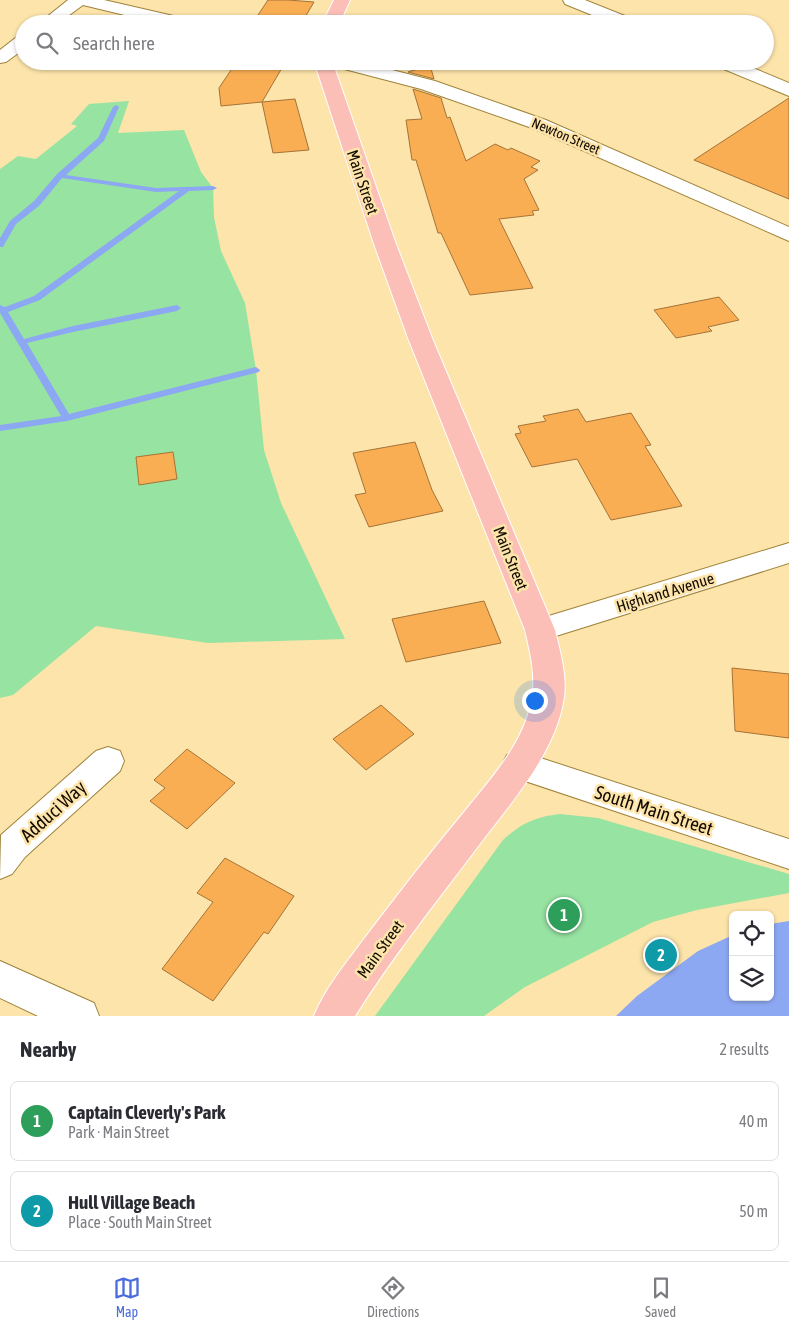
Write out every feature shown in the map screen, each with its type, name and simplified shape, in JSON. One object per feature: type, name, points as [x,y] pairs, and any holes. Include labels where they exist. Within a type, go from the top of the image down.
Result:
[{"type":"main road","points":[[334,15],[342,0]]},
{"type":"main road","name":"Main Street","points":[[327,70],[382,235],[420,338],[540,630],[548,667],[548,698],[540,725],[519,765],[388,937],[333,1016]]},
{"type":"street","points":[[58,15],[79,0]]},
{"type":"street","points":[[83,0],[147,15]]},
{"type":"street","points":[[571,0],[607,15]]},
{"type":"street","points":[[0,58],[15,47]]},
{"type":"street","name":"Newton Street","points":[[370,70],[428,85],[540,124],[789,235]]},
{"type":"street","points":[[741,70],[789,90]]},
{"type":"street","name":"Highland Avenue","points":[[540,630],[789,553]]},
{"type":"street","name":"Adduci Way","points":[[0,863],[13,846],[108,761]]},
{"type":"street","name":"South Main Street","points":[[519,765],[789,854]]},
{"type":"street","points":[[0,979],[80,1016]]},
{"type":"green space","points":[[129,101],[118,133],[184,130],[201,172],[213,188],[214,217],[221,251],[245,303],[256,370],[264,450],[281,503],[345,639],[208,643],[96,626],[13,695],[0,698],[0,169],[18,156],[36,159],[77,126],[71,124],[89,104]]},
{"type":"green space","points":[[560,814],[598,818],[789,874],[789,893],[697,910],[653,922],[525,987],[484,1016],[375,1016],[503,840],[516,829],[529,822]]},
{"type":"water","points":[[789,921],[789,1016],[616,1016],[637,996],[698,951],[729,937],[729,1001],[774,1001],[774,923]]},
{"type":"building","points":[[268,0],[314,2],[306,15],[258,15]]},
{"type":"building","points":[[231,70],[281,70],[262,102],[221,106],[219,88]]},
{"type":"building","points":[[431,70],[434,79],[408,72]]},
{"type":"building","points":[[413,89],[441,98],[447,118],[450,117],[466,161],[495,144],[508,150],[511,148],[540,161],[531,167],[538,170],[524,179],[539,210],[532,211],[534,215],[499,219],[533,288],[470,295],[441,233],[438,233],[416,160],[412,160],[406,120],[422,119]]},
{"type":"building","points":[[789,98],[789,199],[694,160]]},
{"type":"building","points":[[295,99],[309,150],[273,153],[262,102]]},
{"type":"building","points":[[719,297],[739,320],[708,327],[712,331],[676,338],[654,310]]},
{"type":"building","points":[[578,409],[586,422],[631,413],[651,445],[645,446],[682,506],[611,520],[577,459],[532,467],[515,434],[521,433],[518,426],[546,421],[543,416]]},
{"type":"building","points":[[415,442],[432,490],[443,511],[369,527],[355,495],[366,493],[353,453]]},
{"type":"building","points":[[173,452],[177,479],[139,485],[136,457]]},
{"type":"building","points":[[484,601],[501,643],[406,662],[392,619]]},
{"type":"building","points":[[732,668],[789,674],[789,738],[735,731]]},
{"type":"building","points":[[381,705],[414,734],[366,770],[333,739]]},
{"type":"building","points":[[187,749],[235,783],[187,829],[150,801],[165,788],[154,780]]},
{"type":"building","points":[[225,858],[294,896],[268,934],[264,932],[213,1001],[162,969],[213,902],[197,893]]},
{"type":"waterway","points":[[60,176],[101,139],[116,107]]},
{"type":"waterway","points":[[0,245],[13,223],[37,203],[60,176]]},
{"type":"waterway","points":[[60,176],[156,190],[213,188]]},
{"type":"waterway","points":[[3,311],[37,298],[186,190]]},
{"type":"waterway","points":[[1,307],[3,311]]},
{"type":"waterway","points":[[22,342],[73,329],[177,308]]},
{"type":"waterway","points":[[3,311],[22,342]]},
{"type":"waterway","points":[[22,342],[67,418]]},
{"type":"waterway","points":[[67,418],[256,370]]},
{"type":"waterway","points":[[0,428],[67,418]]},
{"type":"place","name":"Captain Cleverly's Park","points":[[564,915]]},
{"type":"place","name":"Hull Village Beach","points":[[661,955]]}]
